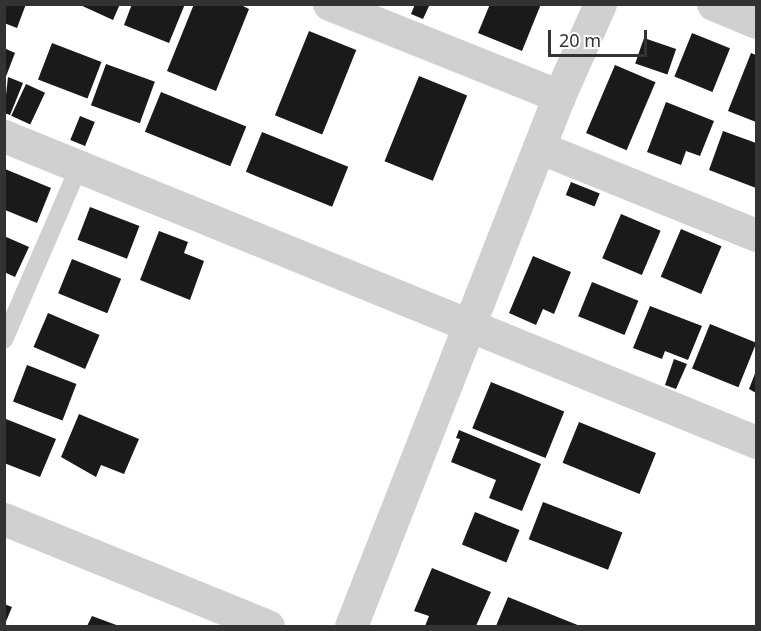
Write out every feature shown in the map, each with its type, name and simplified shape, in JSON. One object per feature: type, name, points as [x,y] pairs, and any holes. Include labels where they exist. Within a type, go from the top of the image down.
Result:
[{"type":"street","points":[[329,4],[559,96]]},
{"type":"street","points":[[351,627],[468,325],[541,148],[559,96],[600,4]]},
{"type":"street","points":[[713,4],[756,22]]},
{"type":"street","points":[[4,136],[756,442]]},
{"type":"street","points":[[541,148],[756,235]]},
{"type":"street","points":[[4,519],[268,627]]},
{"type":"lane","points":[[4,340],[79,166]]},
{"type":"building","points":[[4,4],[26,4],[17,28],[4,23]]},
{"type":"building","points":[[78,4],[120,4],[113,20]]},
{"type":"building","points":[[132,4],[185,4],[169,43],[124,25]]},
{"type":"building","points":[[194,4],[239,4],[249,9],[216,91],[167,71]]},
{"type":"building","points":[[415,4],[430,4],[423,19],[411,14]]},
{"type":"building","points":[[490,4],[541,4],[522,51],[478,33]]},
{"type":"building","points":[[309,31],[356,50],[322,134],[275,115]]},
{"type":"building","points":[[692,33],[730,48],[712,92],[674,77]]},
{"type":"building","points":[[644,38],[676,49],[667,75],[635,64]]},
{"type":"building","points":[[52,43],[101,62],[88,98],[38,79]]},
{"type":"building","points":[[4,48],[15,53],[5,79],[4,79]]},
{"type":"building","points":[[751,53],[756,55],[756,122],[728,111]]},
{"type":"building","points":[[106,64],[155,82],[140,123],[91,105]]},
{"type":"building","points":[[615,65],[656,82],[627,150],[586,133]]},
{"type":"building","points":[[419,76],[467,95],[433,181],[385,161]]},
{"type":"building","points":[[8,77],[23,83],[10,115],[4,113]]},
{"type":"building","points":[[26,84],[45,93],[30,125],[11,116]]},
{"type":"building","points":[[161,92],[246,126],[230,166],[145,132]]},
{"type":"building","points":[[666,102],[714,121],[700,156],[686,151],[681,165],[647,152]]},
{"type":"building","points":[[80,116],[95,122],[85,146],[70,140]]},
{"type":"building","points":[[723,131],[756,143],[756,188],[709,170]]},
{"type":"building","points":[[262,132],[348,167],[332,207],[246,172]]},
{"type":"building","points":[[5,169],[51,188],[37,223],[5,210]]},
{"type":"building","points":[[571,182],[600,194],[594,207],[566,195]]},
{"type":"building","points":[[90,207],[139,226],[127,259],[77,240]]},
{"type":"building","points":[[621,214],[661,231],[642,275],[602,258]]},
{"type":"building","points":[[681,229],[722,246],[701,294],[661,277]]},
{"type":"building","points":[[159,231],[188,242],[184,253],[204,261],[190,300],[140,280]]},
{"type":"building","points":[[4,236],[29,247],[15,277],[4,272]]},
{"type":"building","points":[[533,256],[571,272],[554,314],[543,309],[536,325],[509,313]]},
{"type":"building","points":[[72,259],[121,279],[107,313],[58,293]]},
{"type":"building","points":[[592,282],[638,301],[624,335],[578,316]]},
{"type":"building","points":[[650,306],[702,326],[688,360],[665,351],[662,359],[633,348]]},
{"type":"building","points":[[48,313],[100,335],[85,369],[34,347]]},
{"type":"building","points":[[710,324],[756,343],[738,387],[692,369]]},
{"type":"building","points":[[674,359],[687,364],[676,389],[665,385]]},
{"type":"building","points":[[27,365],[76,384],[63,420],[13,401]]},
{"type":"building","points":[[756,371],[756,393],[749,389]]},
{"type":"building","points":[[491,382],[564,412],[546,458],[472,428]]},
{"type":"building","points":[[79,414],[139,439],[124,474],[101,465],[96,477],[61,457]]},
{"type":"building","points":[[6,419],[56,439],[40,477],[4,463]]},
{"type":"building","points":[[579,422],[656,453],[639,494],[563,463]]},
{"type":"building","points":[[459,430],[541,464],[522,511],[489,498],[496,480],[451,462],[460,439],[456,438]]},
{"type":"building","points":[[543,502],[622,532],[608,570],[529,539]]},
{"type":"building","points":[[475,512],[520,530],[506,562],[462,544]]},
{"type":"building","points":[[432,568],[491,592],[476,626],[425,626],[429,616],[414,611]]},
{"type":"building","points":[[508,597],[580,626],[496,626]]},
{"type":"building","points":[[4,604],[12,607],[5,624],[4,624]]},
{"type":"building","points":[[92,616],[119,626],[87,626]]}]
